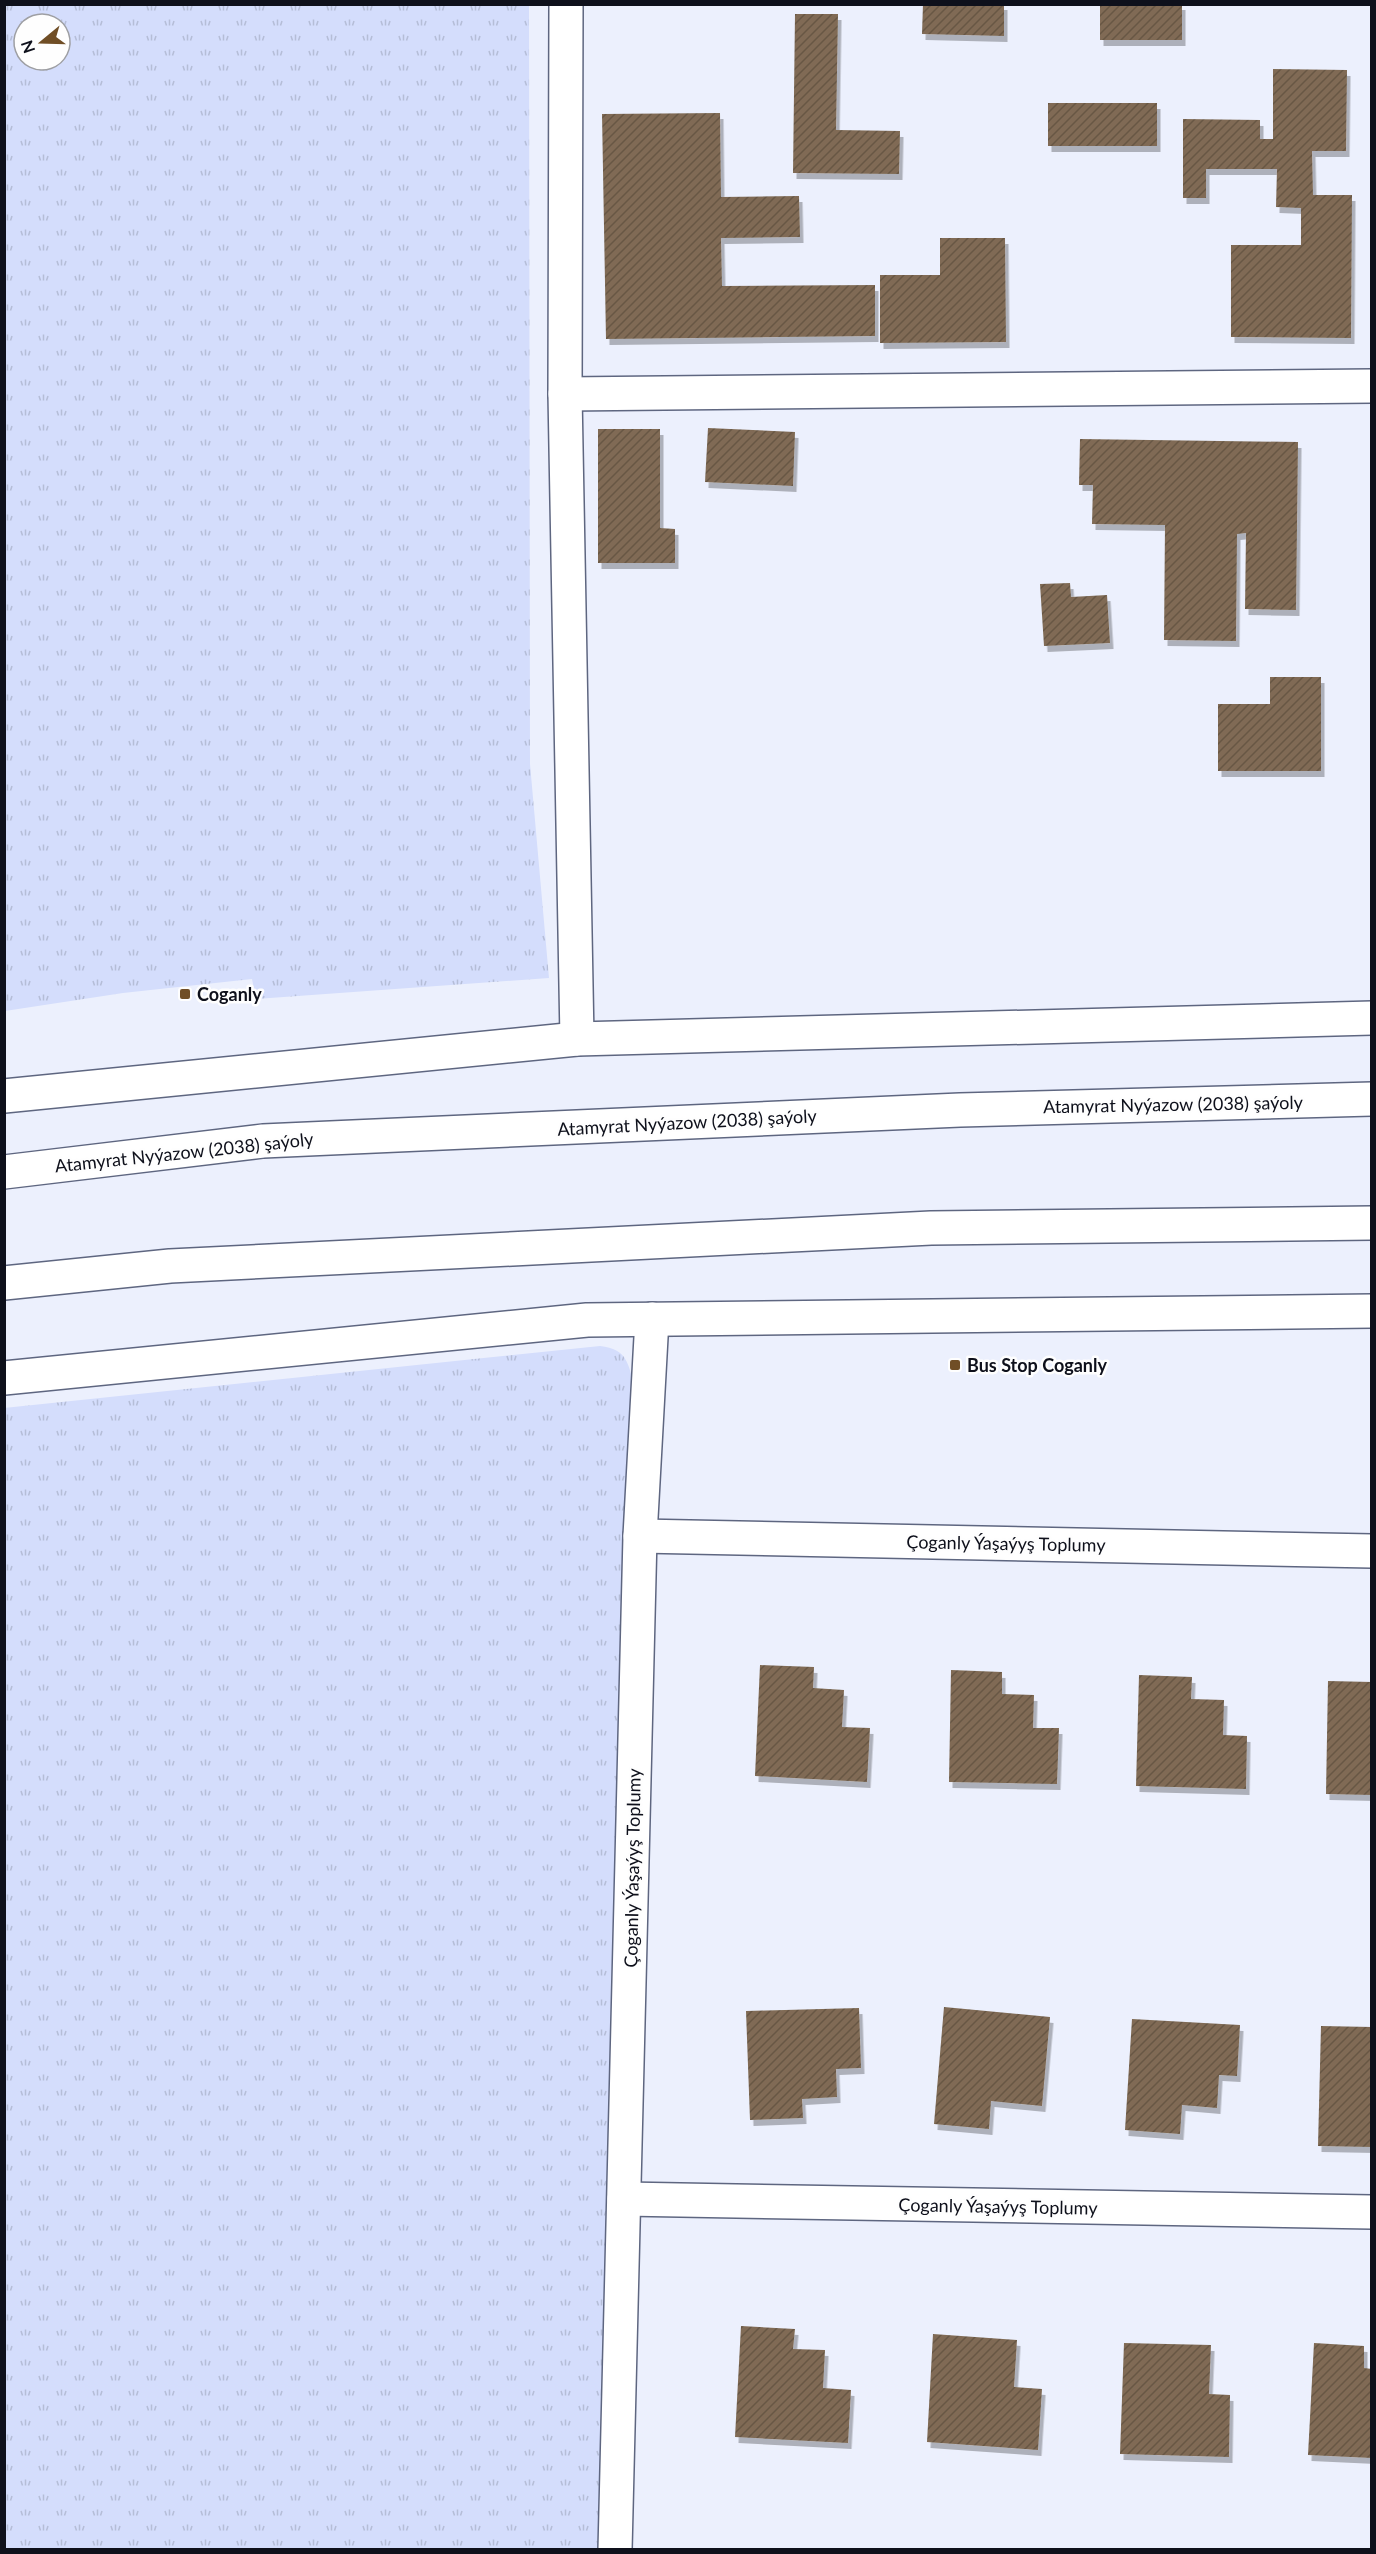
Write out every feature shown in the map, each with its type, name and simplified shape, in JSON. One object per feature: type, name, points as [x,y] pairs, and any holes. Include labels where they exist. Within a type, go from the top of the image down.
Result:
[{"type":"street","points":[[566,4],[565,394],[577,1038]]},
{"type":"street","points":[[565,394],[1371,386]]},
{"type":"street","points":[[4,1096],[577,1038],[1371,1018]]},
{"type":"street","name":"Atamyrat Nyýazow (2038) şaýoly","points":[[4,1172],[263,1141],[960,1110],[1371,1100]]},
{"type":"street","points":[[4,1283],[182,1265],[931,1228],[1371,1223]]},
{"type":"street","points":[[4,1378],[587,1320],[1371,1311]]},
{"type":"street","name":"Çoganly Ýaşaýyş Toplumy","points":[[615,2550],[640,1536],[652,1319]]},
{"type":"street","name":"Çoganly Ýaşaýyş Toplumy","points":[[640,1536],[1371,1551]]},
{"type":"street","name":"Çoganly Ýaşaýyş Toplumy","points":[[624,2199],[1371,2212]]},
{"type":"green space","points":[[5,4],[529,5],[530,764],[549,978],[256,999],[252,979],[123,993],[5,1011]]},
{"type":"green space","points":[[600,1346],[622,1354],[635,1388],[603,2549],[5,2549],[4,1408]]},
{"type":"building","points":[[923,4],[1004,4],[1004,36],[922,34]]},
{"type":"building","points":[[1100,4],[1182,4],[1182,40],[1100,40]]},
{"type":"building","points":[[795,14],[838,14],[836,130],[900,131],[899,174],[793,173]]},
{"type":"building","points":[[1273,69],[1347,70],[1346,151],[1312,151],[1313,195],[1352,195],[1351,338],[1231,337],[1231,245],[1301,245],[1301,208],[1276,207],[1277,169],[1206,169],[1206,198],[1183,198],[1183,119],[1260,120],[1260,139],[1273,139]]},
{"type":"building","points":[[1048,103],[1157,103],[1157,146],[1048,146]]},
{"type":"building","points":[[720,113],[721,197],[799,196],[800,237],[721,238],[722,286],[875,285],[875,336],[606,339],[602,114]]},
{"type":"building","points":[[940,238],[1005,238],[1006,342],[880,343],[880,275],[940,275]]},
{"type":"building","points":[[708,428],[795,432],[793,486],[705,482]]},
{"type":"building","points":[[598,429],[660,429],[660,528],[675,529],[675,563],[598,563]]},
{"type":"building","points":[[1080,439],[1298,442],[1296,610],[1245,609],[1246,533],[1237,534],[1236,641],[1164,640],[1165,525],[1092,524],[1093,485],[1079,485]]},
{"type":"building","points":[[1070,583],[1071,597],[1107,595],[1110,643],[1044,646],[1040,584]]},
{"type":"building","points":[[1270,677],[1321,677],[1321,771],[1218,771],[1218,704],[1270,704]]},
{"type":"building","points":[[760,1665],[814,1667],[813,1688],[844,1690],[842,1727],[870,1728],[867,1782],[755,1776]]},
{"type":"building","points":[[951,1670],[1002,1672],[1002,1694],[1034,1695],[1033,1728],[1059,1728],[1057,1784],[949,1782]]},
{"type":"building","points":[[1139,1675],[1192,1677],[1191,1699],[1224,1700],[1223,1735],[1247,1736],[1246,1789],[1136,1786]]},
{"type":"building","points":[[1328,1681],[1372,1682],[1372,1795],[1326,1794]]},
{"type":"building","points":[[944,2007],[1050,2017],[1042,2106],[991,2101],[989,2129],[934,2124]]},
{"type":"building","points":[[859,2008],[861,2068],[836,2069],[837,2097],[802,2099],[803,2118],[750,2120],[746,2011]]},
{"type":"building","points":[[1132,2019],[1240,2025],[1237,2076],[1219,2075],[1217,2108],[1182,2105],[1180,2134],[1125,2130]]},
{"type":"building","points":[[1321,2026],[1372,2027],[1372,2147],[1318,2146]]},
{"type":"building","points":[[741,2326],[795,2329],[793,2349],[825,2350],[823,2388],[851,2390],[848,2443],[735,2437]]},
{"type":"building","points":[[933,2334],[1017,2340],[1014,2387],[1042,2389],[1038,2450],[927,2442]]},
{"type":"building","points":[[1124,2343],[1211,2345],[1209,2394],[1230,2395],[1229,2457],[1120,2454]]},
{"type":"building","points":[[1314,2343],[1364,2346],[1364,2368],[1372,2369],[1372,2458],[1308,2455]]},
{"type":"place","name":"Coganly","points":[[185,994]]},
{"type":"place","name":"Bus Stop Coganly","points":[[955,1365]]}]
